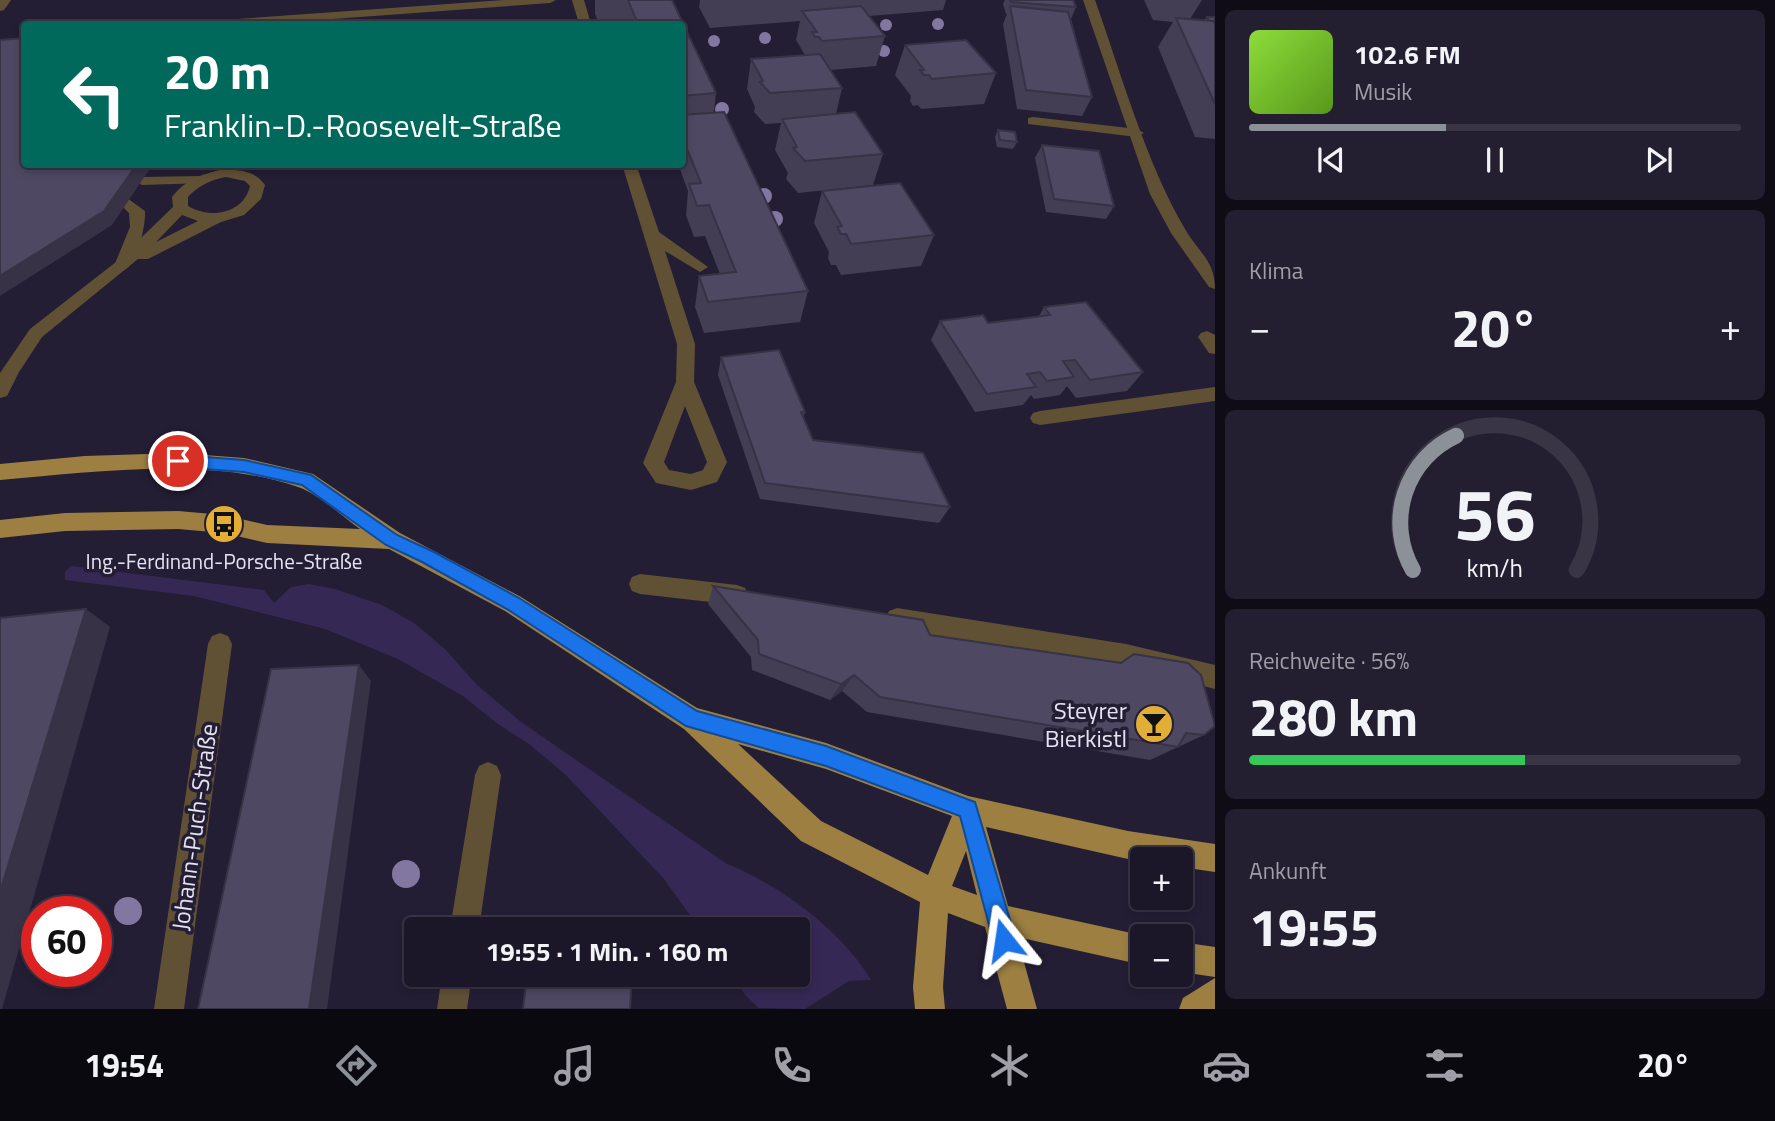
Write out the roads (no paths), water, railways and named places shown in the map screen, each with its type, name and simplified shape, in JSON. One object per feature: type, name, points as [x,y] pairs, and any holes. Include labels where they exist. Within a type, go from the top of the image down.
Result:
[{"type":"main road","points":[[0,472],[111,462],[178,461],[244,466],[306,480],[392,540],[513,604],[692,720],[811,831],[934,894],[999,918],[1130,947]]},
{"type":"main road","points":[[0,529],[65,522],[178,520],[224,524],[267,534],[392,540]]},
{"type":"main road","points":[[692,720],[826,756],[968,809],[1128,845],[1215,858]]},
{"type":"main road","points":[[930,1009],[928,987],[934,894],[968,809]]},
{"type":"main road","points":[[968,809],[1022,1009]]},
{"type":"main road","points":[[1193,959],[1215,962]]},
{"type":"main road","points":[[1194,1009],[1215,993]]},
{"type":"street","points":[[0,8],[5,0]]},
{"type":"street","points":[[277,21],[459,3],[550,0]]},
{"type":"street","points":[[578,0],[584,21]]},
{"type":"street","points":[[1089,0],[1158,194],[1179,233],[1215,283]]},
{"type":"street","points":[[1033,121],[1137,133]]},
{"type":"street","points":[[630,168],[686,344],[685,382],[653,463],[663,477],[691,482],[710,476],[717,462],[685,382]]},
{"type":"street","points":[[0,391],[11,369],[36,333],[69,304],[122,266],[216,218],[249,205],[257,195],[258,185],[249,171],[210,173],[135,191]]},
{"type":"street","points":[[122,266],[181,203],[187,188],[210,173]]},
{"type":"street","points":[[135,191],[181,203],[188,215],[216,218]]},
{"type":"street","points":[[122,266],[138,227],[135,191]]},
{"type":"street","points":[[650,234],[700,267]]},
{"type":"street","points":[[1040,418],[1215,394]]},
{"type":"street","points":[[640,583],[753,597]]},
{"type":"street","points":[[877,616],[1126,655],[1215,677]]},
{"type":"street","name":"Johann-Puch-Straße","points":[[169,1009],[220,644]]},
{"type":"street","points":[[466,917],[488,775]]},
{"type":"street","points":[[452,1009],[455,987]]},
{"type":"place","name":"Ing.-Ferdinand-Porsche-Straße","points":[[224,524]]},
{"type":"place","name":"Steyrer Bierkistl","points":[[1154,724]]}]
